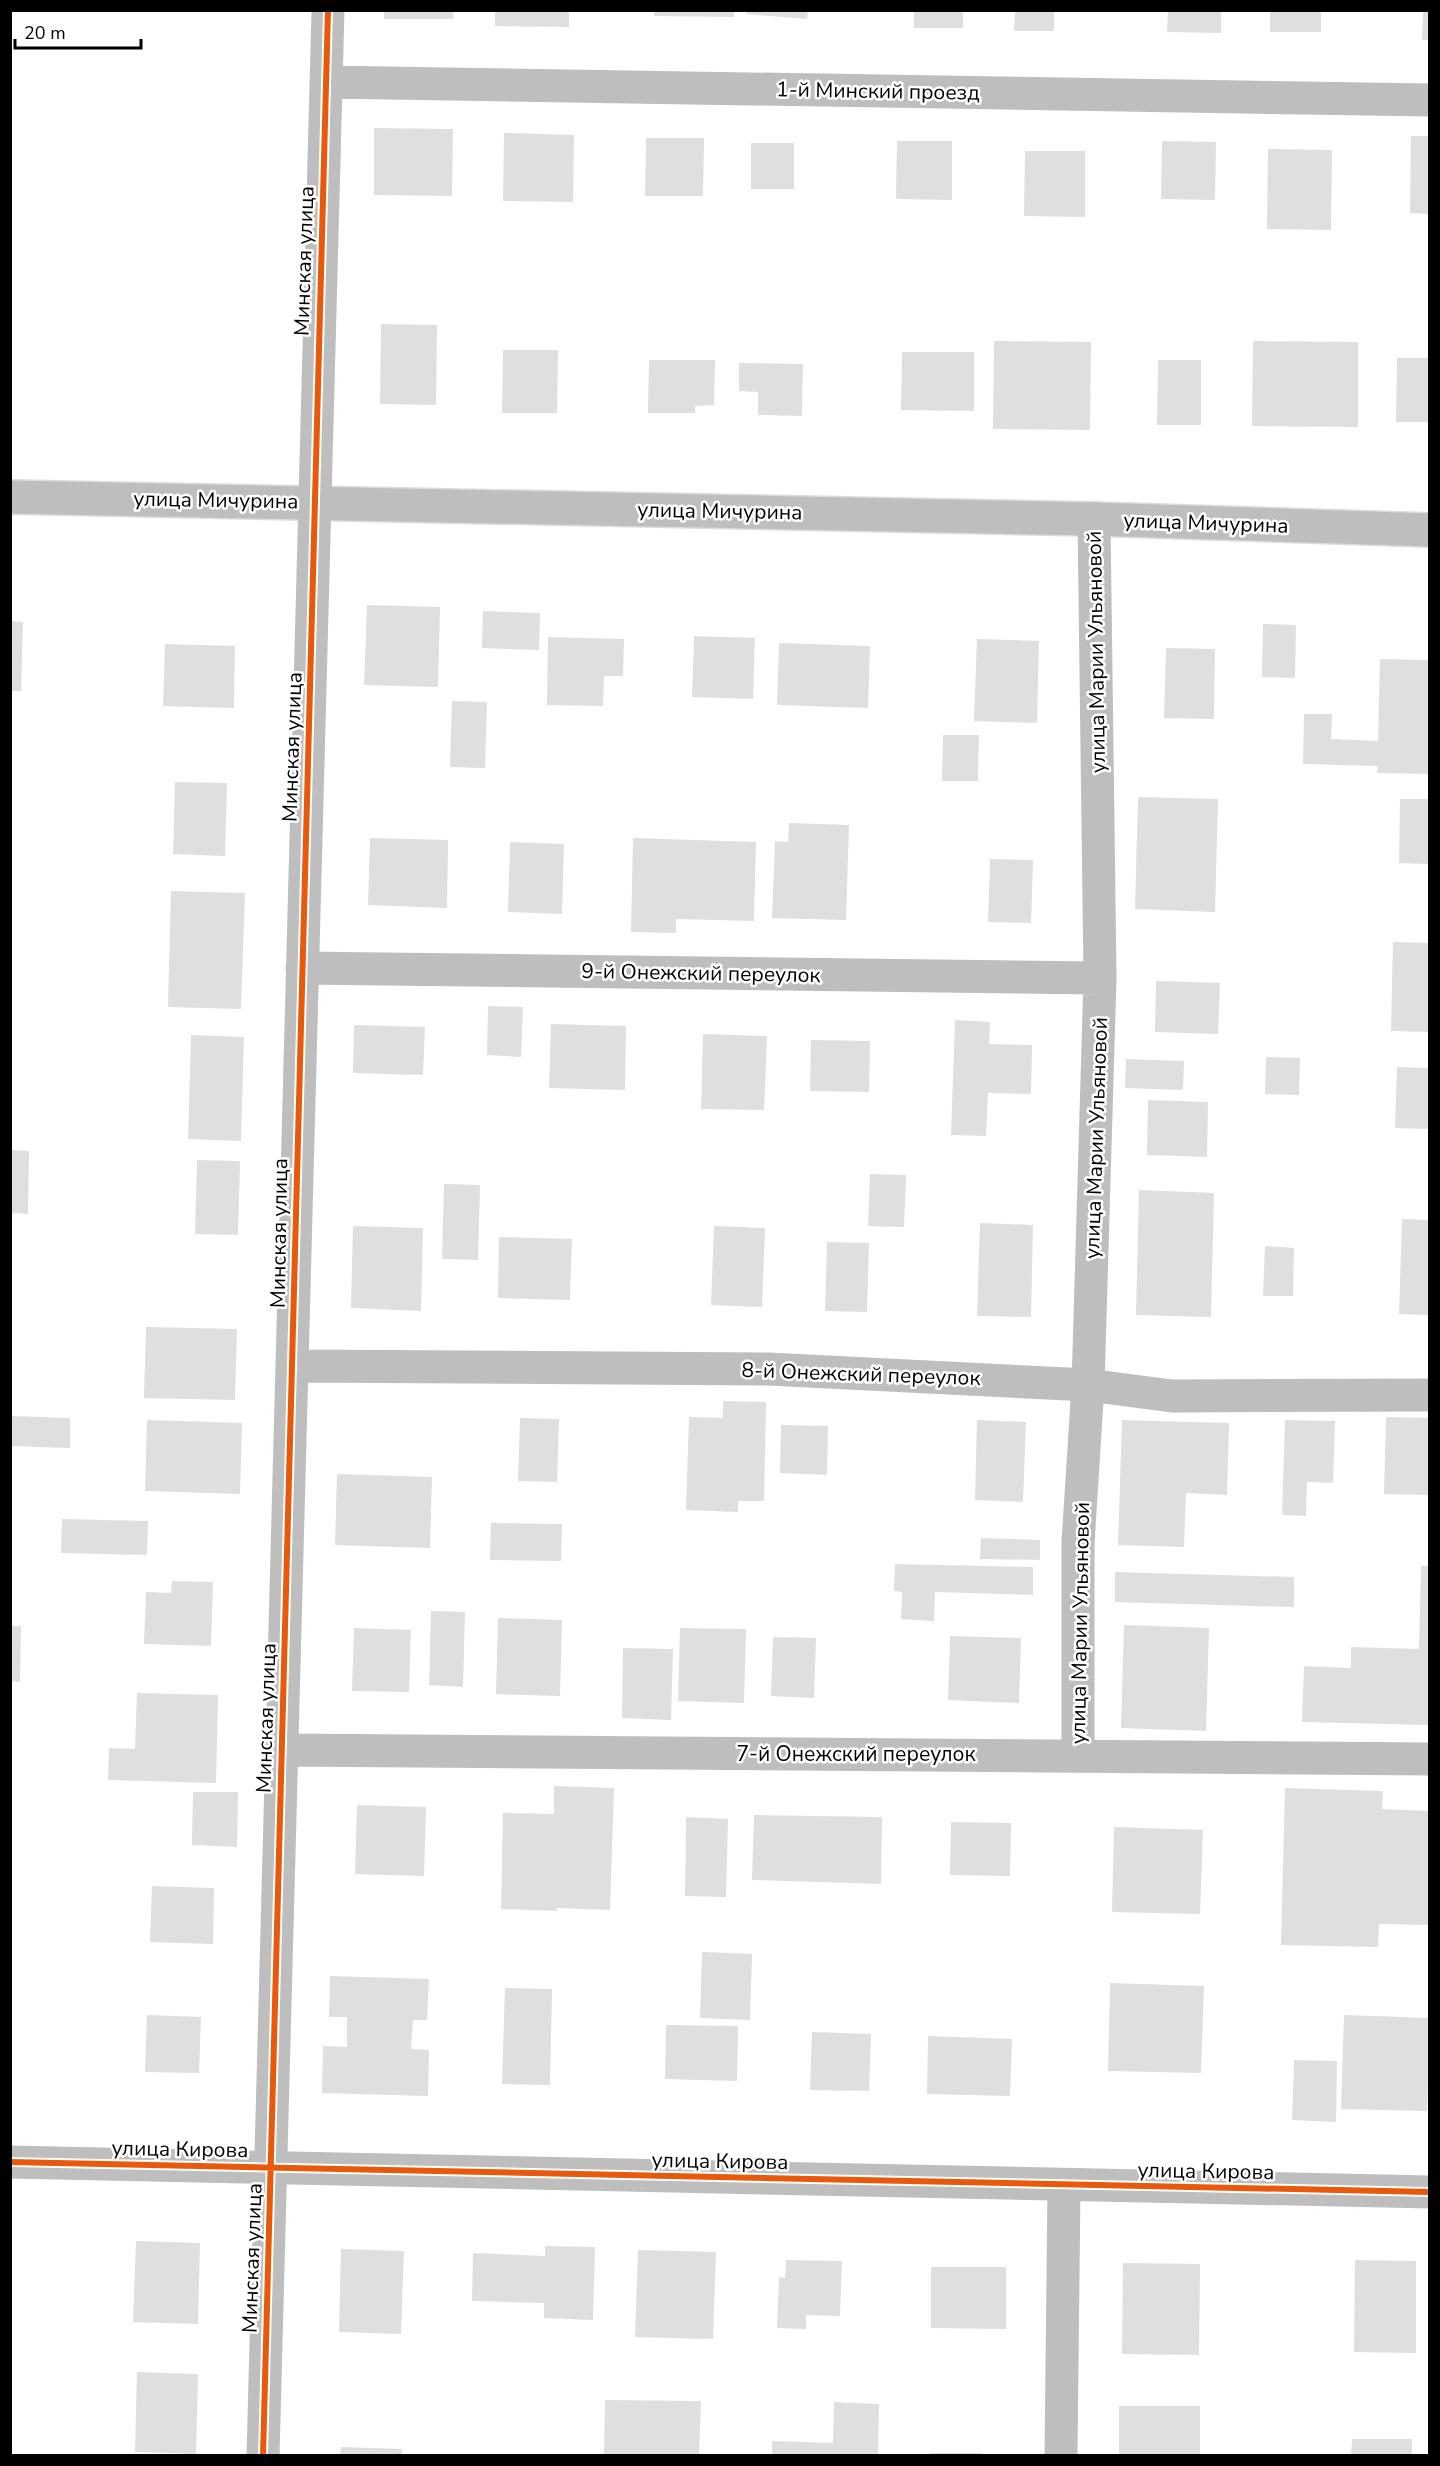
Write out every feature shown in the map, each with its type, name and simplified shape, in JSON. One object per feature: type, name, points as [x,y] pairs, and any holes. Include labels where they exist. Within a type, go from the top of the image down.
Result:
[{"type":"street","name":"Минская улица","points":[[263,2456],[328,10]]},
{"type":"street","name":"1-й Минский проезд","points":[[326,82],[1430,100]]},
{"type":"street","name":"улица Мичурина","points":[[10,497],[1094,519],[1430,530]]},
{"type":"street","name":"улица Марии Ульяновой","points":[[1078,1756],[1078,1543],[1088,1385],[1100,978],[1094,519]]},
{"type":"street","name":"9-й Онежский переулок","points":[[302,968],[1100,978]]},
{"type":"street","name":"8-й Онежский переулок","points":[[292,1366],[768,1369],[1088,1385],[1172,1396],[1430,1395]]},
{"type":"street","name":"7-й Онежский переулок","points":[[282,1750],[1430,1759]]},
{"type":"street","name":"улица Кирова","points":[[10,2162],[1430,2192]]},
{"type":"street","points":[[1060,2456],[1064,2185]]},
{"type":"building","points":[[384,10],[454,10],[453,19],[384,19]]},
{"type":"building","points":[[495,10],[569,10],[569,27],[495,26]]},
{"type":"building","points":[[654,10],[734,10],[734,17],[654,16]]},
{"type":"building","points":[[747,10],[808,10],[807,19],[746,14]]},
{"type":"building","points":[[914,10],[963,10],[963,28],[914,28]]},
{"type":"building","points":[[1015,10],[1054,10],[1054,31],[1014,31]]},
{"type":"building","points":[[1168,10],[1221,10],[1221,33],[1167,32]]},
{"type":"building","points":[[1270,10],[1321,10],[1321,32],[1270,32]]},
{"type":"building","points":[[1423,10],[1430,10],[1430,40],[1422,40]]},
{"type":"building","points":[[374,128],[453,129],[452,196],[374,195]]},
{"type":"building","points":[[504,133],[574,135],[573,202],[503,201]]},
{"type":"building","points":[[1411,136],[1430,136],[1430,214],[1410,213]]},
{"type":"building","points":[[646,138],[704,138],[703,196],[645,196]]},
{"type":"building","points":[[897,141],[952,141],[952,200],[896,199]]},
{"type":"building","points":[[1162,141],[1216,142],[1215,200],[1161,199]]},
{"type":"building","points":[[751,143],[794,143],[794,189],[751,189]]},
{"type":"building","points":[[1268,149],[1332,150],[1331,230],[1267,229]]},
{"type":"building","points":[[1025,151],[1085,151],[1085,217],[1024,216]]},
{"type":"building","points":[[381,324],[437,325],[436,405],[380,404]]},
{"type":"building","points":[[994,341],[1091,342],[1090,430],[993,429]]},
{"type":"building","points":[[1253,341],[1358,342],[1358,427],[1252,426]]},
{"type":"building","points":[[503,350],[558,350],[557,413],[502,413]]},
{"type":"building","points":[[902,352],[974,352],[974,411],[901,410]]},
{"type":"building","points":[[1397,358],[1430,358],[1430,422],[1396,422]]},
{"type":"building","points":[[649,360],[715,360],[714,405],[695,406],[695,413],[648,413]]},
{"type":"building","points":[[1158,360],[1201,360],[1201,425],[1157,425]]},
{"type":"building","points":[[739,363],[803,364],[802,416],[758,415],[758,392],[739,391]]},
{"type":"building","points":[[367,605],[440,607],[438,687],[364,685]]},
{"type":"building","points":[[483,611],[540,613],[539,650],[482,648]]},
{"type":"building","points":[[10,621],[23,622],[21,691],[10,691]]},
{"type":"building","points":[[1263,624],[1296,625],[1295,678],[1262,677]]},
{"type":"building","points":[[694,636],[755,638],[753,699],[692,697]]},
{"type":"building","points":[[548,637],[624,639],[623,676],[604,676],[603,706],[547,705]]},
{"type":"building","points":[[977,639],[1039,641],[1037,723],[974,721]]},
{"type":"building","points":[[779,643],[870,646],[868,708],[777,705]]},
{"type":"building","points":[[165,644],[235,646],[234,708],[163,706]]},
{"type":"building","points":[[1166,648],[1215,649],[1214,719],[1164,718]]},
{"type":"building","points":[[1380,659],[1430,660],[1430,774],[1377,773],[1378,766],[1303,764],[1304,714],[1332,714],[1331,739],[1378,741]]},
{"type":"building","points":[[452,701],[487,702],[485,768],[450,767]]},
{"type":"building","points":[[943,735],[979,735],[978,781],[942,781]]},
{"type":"building","points":[[175,782],[227,783],[225,856],[173,854]]},
{"type":"building","points":[[1138,797],[1218,799],[1215,912],[1135,909]]},
{"type":"building","points":[[1400,799],[1430,799],[1430,864],[1399,863]]},
{"type":"building","points":[[789,823],[849,825],[846,920],[772,918],[775,841],[788,842]]},
{"type":"building","points":[[370,838],[448,840],[447,908],[368,905]]},
{"type":"building","points":[[633,838],[756,842],[754,921],[676,919],[676,933],[631,932]]},
{"type":"building","points":[[510,842],[564,844],[562,914],[508,912]]},
{"type":"building","points":[[990,859],[1033,860],[1031,923],[988,922]]},
{"type":"building","points":[[171,891],[245,893],[241,1009],[168,1007]]},
{"type":"building","points":[[1393,942],[1430,943],[1430,1032],[1391,1031]]},
{"type":"building","points":[[1156,981],[1220,983],[1218,1034],[1155,1032]]},
{"type":"building","points":[[488,1006],[523,1007],[521,1057],[487,1055]]},
{"type":"building","points":[[955,1020],[990,1022],[989,1044],[1032,1045],[1031,1094],[988,1093],[986,1136],[951,1135]]},
{"type":"building","points":[[551,1024],[626,1026],[625,1090],[549,1088]]},
{"type":"building","points":[[354,1025],[425,1027],[423,1075],[353,1073]]},
{"type":"building","points":[[703,1034],[767,1036],[764,1110],[701,1109]]},
{"type":"building","points":[[191,1035],[244,1037],[241,1141],[188,1139]]},
{"type":"building","points":[[811,1040],[870,1041],[869,1092],[810,1091]]},
{"type":"building","points":[[1266,1057],[1300,1058],[1299,1095],[1265,1094]]},
{"type":"building","points":[[1126,1059],[1184,1061],[1183,1090],[1125,1088]]},
{"type":"building","points":[[1397,1067],[1430,1068],[1430,1129],[1395,1128]]},
{"type":"building","points":[[1148,1100],[1208,1102],[1207,1157],[1147,1155]]},
{"type":"building","points":[[10,1150],[29,1151],[28,1214],[10,1213]]},
{"type":"building","points":[[197,1160],[240,1161],[238,1235],[195,1234]]},
{"type":"building","points":[[870,1174],[906,1175],[904,1227],[868,1226]]},
{"type":"building","points":[[444,1184],[480,1185],[478,1260],[442,1259]]},
{"type":"building","points":[[1139,1190],[1214,1193],[1211,1317],[1136,1315]]},
{"type":"building","points":[[1402,1219],[1430,1220],[1430,1315],[1399,1314]]},
{"type":"building","points":[[980,1223],[1033,1225],[1031,1317],[977,1316]]},
{"type":"building","points":[[353,1226],[423,1228],[421,1311],[351,1308]]},
{"type":"building","points":[[714,1226],[765,1228],[762,1307],[711,1305]]},
{"type":"building","points":[[499,1237],[572,1239],[570,1300],[498,1298]]},
{"type":"building","points":[[827,1242],[869,1243],[867,1312],[825,1311]]},
{"type":"building","points":[[1265,1246],[1294,1248],[1293,1296],[1263,1296]]},
{"type":"building","points":[[146,1327],[237,1329],[235,1400],[144,1398]]},
{"type":"building","points":[[723,1401],[766,1402],[764,1501],[738,1501],[738,1512],[686,1510],[689,1417],[723,1418]]},
{"type":"building","points":[[10,1416],[70,1418],[70,1448],[10,1446]]},
{"type":"building","points":[[1386,1417],[1430,1418],[1430,1495],[1384,1494]]},
{"type":"building","points":[[520,1418],[559,1419],[557,1482],[518,1481]]},
{"type":"building","points":[[147,1420],[242,1423],[240,1494],[145,1491]]},
{"type":"building","points":[[977,1420],[1026,1422],[1023,1502],[975,1500]]},
{"type":"building","points":[[1122,1420],[1229,1423],[1227,1495],[1186,1493],[1184,1547],[1118,1545]]},
{"type":"building","points":[[1285,1420],[1335,1421],[1333,1483],[1307,1482],[1306,1516],[1282,1515]]},
{"type":"building","points":[[781,1425],[828,1426],[827,1475],[780,1473]]},
{"type":"building","points":[[337,1474],[432,1477],[430,1548],[335,1545]]},
{"type":"building","points":[[62,1519],[148,1521],[147,1555],[61,1553]]},
{"type":"building","points":[[491,1523],[562,1524],[561,1561],[490,1560]]},
{"type":"building","points":[[981,1538],[1040,1540],[1040,1560],[980,1559]]},
{"type":"building","points":[[895,1564],[1033,1567],[1033,1595],[935,1592],[934,1621],[901,1619],[902,1592],[894,1591]]},
{"type":"building","points":[[1421,1566],[1430,1566],[1430,1725],[1302,1722],[1304,1666],[1351,1668],[1351,1647],[1419,1649]]},
{"type":"building","points":[[1115,1572],[1294,1577],[1294,1607],[1115,1602]]},
{"type":"building","points":[[172,1581],[213,1582],[211,1646],[144,1644],[146,1592],[171,1593]]},
{"type":"building","points":[[431,1611],[465,1612],[463,1687],[429,1685]]},
{"type":"building","points":[[498,1618],[562,1620],[560,1696],[496,1694]]},
{"type":"building","points":[[1124,1625],[1209,1628],[1206,1731],[1121,1728]]},
{"type":"building","points":[[10,1626],[21,1626],[20,1682],[10,1681]]},
{"type":"building","points":[[354,1628],[411,1630],[409,1692],[352,1691]]},
{"type":"building","points":[[680,1628],[746,1629],[744,1703],[678,1701]]},
{"type":"building","points":[[950,1636],[1021,1638],[1019,1703],[948,1700]]},
{"type":"building","points":[[773,1637],[816,1638],[814,1698],[771,1696]]},
{"type":"building","points":[[623,1648],[673,1649],[671,1720],[622,1718]]},
{"type":"building","points":[[137,1693],[218,1695],[216,1783],[108,1780],[109,1748],[135,1749]]},
{"type":"building","points":[[554,1786],[614,1788],[610,1910],[501,1909],[503,1813],[554,1814]]},
{"type":"building","points":[[1285,1788],[1383,1791],[1382,1809],[1430,1811],[1430,1925],[1379,1924],[1378,1947],[1281,1945]]},
{"type":"building","points":[[193,1792],[238,1792],[237,1847],[192,1845]]},
{"type":"building","points":[[357,1805],[426,1807],[424,1876],[355,1874]]},
{"type":"building","points":[[754,1815],[882,1817],[881,1884],[752,1880]]},
{"type":"building","points":[[686,1817],[728,1819],[726,1897],[685,1896]]},
{"type":"building","points":[[951,1822],[1011,1823],[1010,1876],[950,1875]]},
{"type":"building","points":[[1114,1827],[1203,1830],[1200,1914],[1112,1912]]},
{"type":"building","points":[[152,1886],[214,1888],[213,1944],[150,1942]]},
{"type":"building","points":[[702,1952],[752,1954],[750,2020],[700,2018]]},
{"type":"building","points":[[330,1976],[429,1979],[427,2020],[413,2020],[411,2049],[429,2050],[428,2096],[322,2093],[323,2046],[347,2047],[347,2017],[329,2017]]},
{"type":"building","points":[[1110,1983],[1204,1986],[1201,2073],[1108,2071]]},
{"type":"building","points":[[505,1988],[552,1989],[550,2085],[502,2084]]},
{"type":"building","points":[[147,2015],[201,2017],[199,2073],[145,2072]]},
{"type":"building","points":[[1344,2015],[1430,2018],[1427,2111],[1341,2109]]},
{"type":"building","points":[[666,2025],[738,2026],[737,2081],[665,2079]]},
{"type":"building","points":[[812,2032],[871,2034],[869,2091],[810,2090]]},
{"type":"building","points":[[928,2036],[1012,2039],[1010,2096],[927,2094]]},
{"type":"building","points":[[1294,2060],[1337,2061],[1336,2122],[1292,2120]]},
{"type":"building","points":[[136,2241],[200,2243],[198,2324],[133,2322]]},
{"type":"building","points":[[545,2246],[595,2247],[593,2320],[544,2318],[544,2303],[472,2301],[473,2253],[545,2256]]},
{"type":"building","points":[[341,2249],[404,2251],[401,2334],[339,2332]]},
{"type":"building","points":[[638,2250],[716,2252],[713,2339],[635,2337]]},
{"type":"building","points":[[786,2260],[842,2261],[840,2316],[806,2315],[806,2329],[777,2328],[779,2277],[785,2278]]},
{"type":"building","points":[[1355,2260],[1416,2261],[1416,2353],[1354,2352]]},
{"type":"building","points":[[1123,2263],[1200,2264],[1199,2355],[1122,2354]]},
{"type":"building","points":[[931,2267],[1006,2267],[1006,2329],[931,2328]]},
{"type":"building","points":[[137,2372],[198,2374],[196,2454],[135,2452]]},
{"type":"building","points":[[605,2400],[701,2401],[699,2456],[604,2456]]},
{"type":"building","points":[[834,2402],[879,2404],[878,2456],[772,2456],[772,2441],[833,2443]]},
{"type":"building","points":[[1119,2406],[1200,2406],[1200,2456],[1119,2456]]},
{"type":"building","points":[[1352,2439],[1412,2439],[1412,2456],[1351,2456]]},
{"type":"building","points":[[341,2447],[402,2449],[402,2456],[340,2456]]},
{"type":"building","points":[[930,2453],[982,2453],[982,2456],[930,2456]]},
{"type":"cycle path","points":[[263,2456],[328,10]]},
{"type":"cycle path","points":[[10,2162],[1430,2192]]}]
